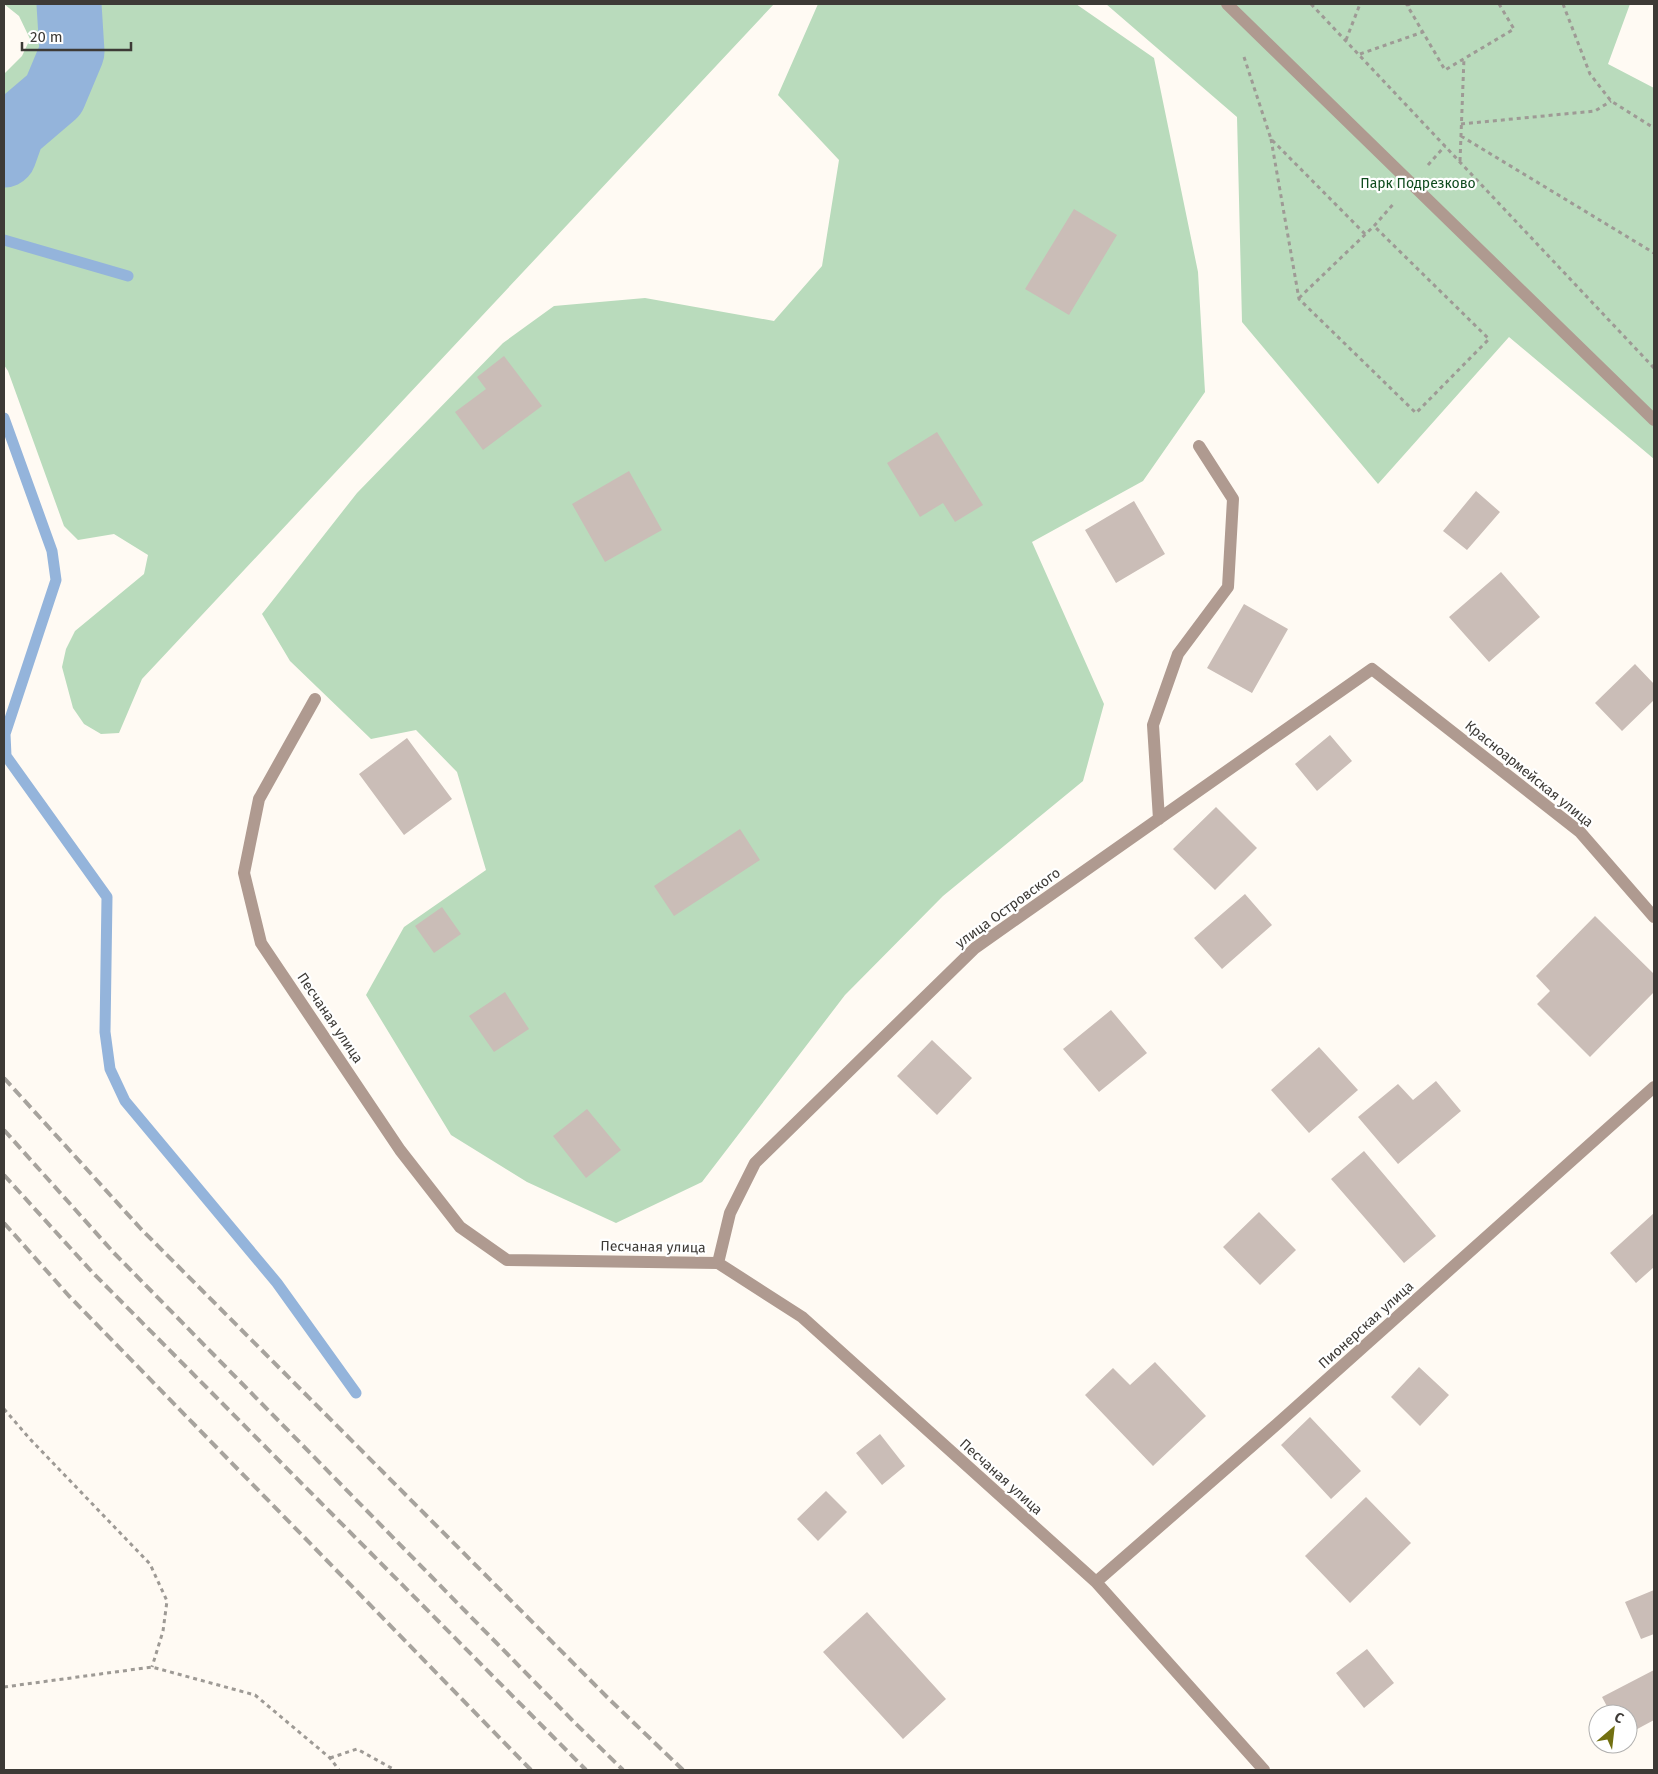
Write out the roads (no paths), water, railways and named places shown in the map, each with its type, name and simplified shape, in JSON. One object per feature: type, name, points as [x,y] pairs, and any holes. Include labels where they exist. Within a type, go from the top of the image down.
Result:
[{"type":"street","points":[[1228,4],[1654,420]]},
{"type":"street","points":[[1159,818],[1153,725],[1178,654],[1228,587],[1234,499],[1200,446]]},
{"type":"street","name":"улица Островского","points":[[718,1263],[730,1213],[755,1163],[975,948],[1372,669]]},
{"type":"street","name":"Красноармейская улица","points":[[1372,669],[1580,832],[1654,917]]},
{"type":"street","name":"Песчаная улица","points":[[315,698],[259,799],[244,873],[261,943],[400,1150],[460,1227],[506,1260],[718,1263],[802,1317],[1096,1582],[1264,1770]]},
{"type":"street","name":"Пионерская улица","points":[[1096,1582],[1276,1425],[1654,1088]]},
{"type":"waterway","points":[[4,155],[13,130],[54,95],[72,52],[69,4]]},
{"type":"waterway","points":[[4,240],[128,276]]},
{"type":"waterway","points":[[4,418],[52,551],[56,580],[5,734],[6,756],[107,897],[105,1032],[110,1069],[125,1101],[277,1283],[356,1393]]},
{"type":"railway","points":[[4,1078],[141,1229],[610,1700],[683,1770]]},
{"type":"railway","points":[[4,1130],[114,1253],[623,1770]]},
{"type":"railway","points":[[4,1175],[93,1273],[586,1770]]},
{"type":"railway","points":[[4,1223],[69,1296],[531,1770]]},
{"type":"park label","name":"Парк Подрезково","points":[[1418,183]]}]
